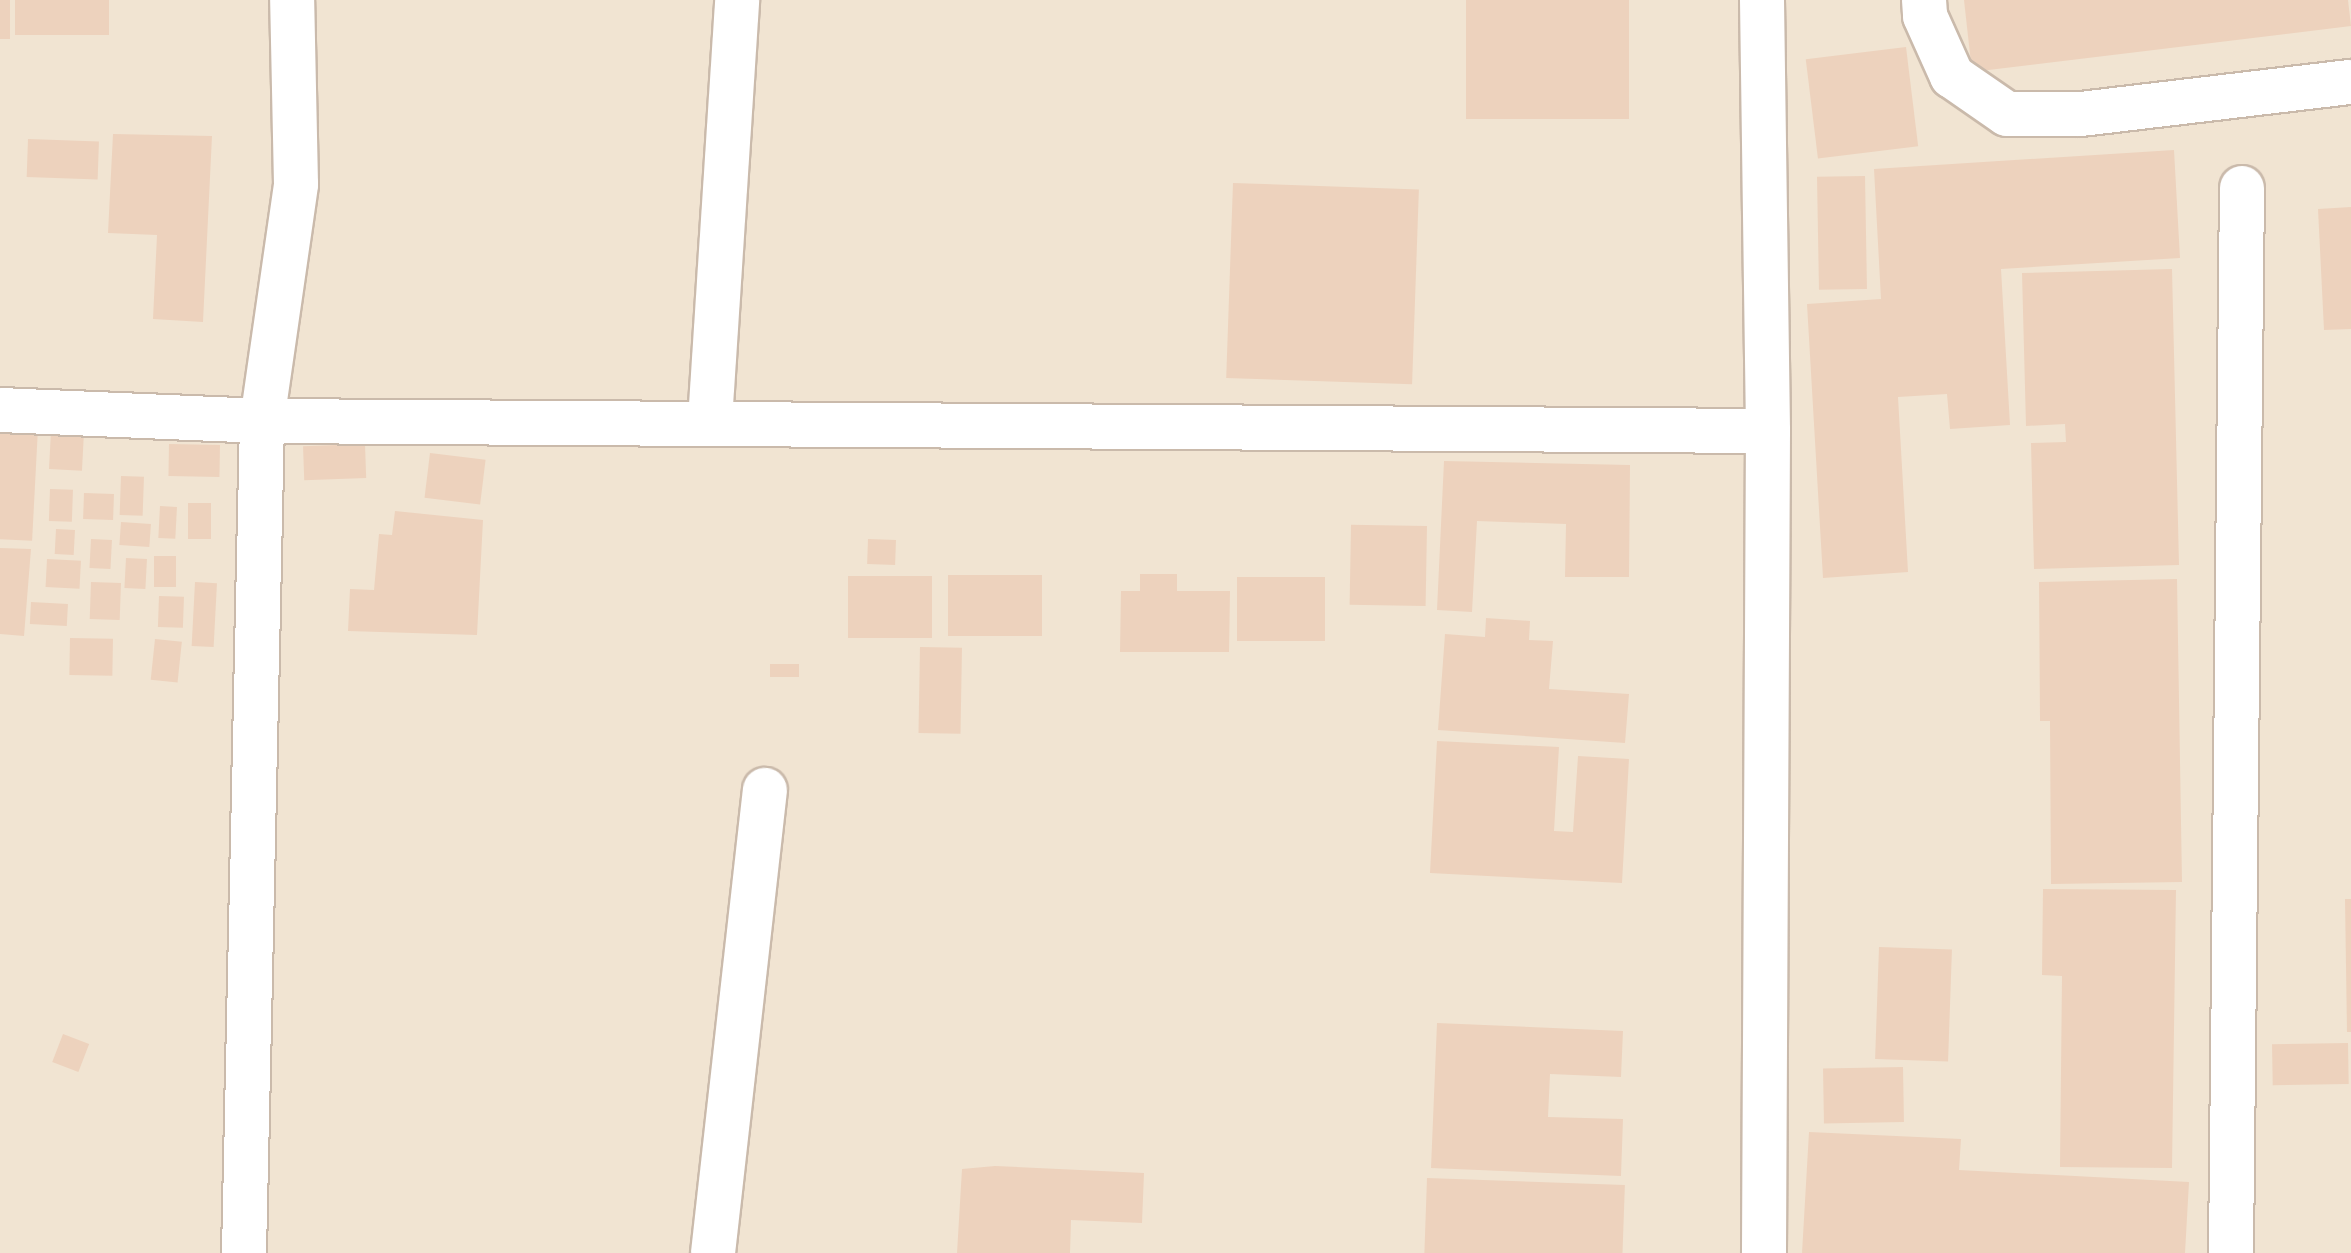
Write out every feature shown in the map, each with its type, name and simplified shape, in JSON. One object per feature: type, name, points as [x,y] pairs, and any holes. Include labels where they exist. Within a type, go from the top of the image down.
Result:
[{"type":"street","points":[[244,1253],[262,421],[296,184],[292,0]]},
{"type":"street","points":[[710,421],[737,0]]},
{"type":"street","points":[[1762,0],[1768,431],[1764,1253]]},
{"type":"street","points":[[1924,0],[1925,16],[1952,76],[2007,114],[2081,114],[2351,82]]},
{"type":"street","points":[[2231,1253],[2242,188]]},
{"type":"street","points":[[0,410],[262,421],[710,421],[1768,431]]},
{"type":"street","points":[[713,1253],[765,790]]},
{"type":"shaded area","points":[[0,0],[2351,0],[2351,1253],[0,1253]]},
{"type":"building","points":[[0,0],[10,0],[10,39],[0,39]]},
{"type":"building","points":[[15,0],[109,0],[109,35],[15,35]]},
{"type":"building","points":[[1466,0],[1629,0],[1629,119],[1466,119]]},
{"type":"building","points":[[1964,0],[2348,0],[2351,26],[1972,72]]},
{"type":"building","points":[[1906,47],[1918,146],[1818,159],[1806,59]]},
{"type":"building","points":[[113,134],[212,136],[203,322],[153,319],[157,235],[108,233]]},
{"type":"building","points":[[28,139],[99,141],[98,179],[27,177]]},
{"type":"building","points":[[2174,150],[2180,258],[2001,269],[2010,425],[1950,429],[1947,394],[1898,397],[1908,572],[1823,578],[1807,304],[1881,299],[1874,169]]},
{"type":"building","points":[[1865,176],[1867,289],[1819,290],[1817,177]]},
{"type":"building","points":[[1233,183],[1419,189],[1412,384],[1226,378]]},
{"type":"building","points":[[2351,207],[2351,329],[2324,330],[2318,209]]},
{"type":"building","points":[[2172,269],[2179,565],[2034,569],[2031,443],[2066,442],[2065,424],[2026,426],[2022,273]]},
{"type":"building","points":[[0,427],[38,429],[32,541],[0,539]]},
{"type":"building","points":[[51,431],[84,433],[82,471],[49,469]]},
{"type":"building","points":[[169,444],[220,445],[219,477],[168,476]]},
{"type":"building","points":[[365,444],[366,478],[304,480],[303,446]]},
{"type":"building","points":[[430,453],[486,460],[480,504],[425,498]]},
{"type":"building","points":[[1444,461],[1630,465],[1629,577],[1565,577],[1566,524],[1477,521],[1472,612],[1437,610]]},
{"type":"building","points":[[121,476],[144,477],[143,516],[120,515]]},
{"type":"building","points":[[50,489],[73,490],[72,522],[49,521]]},
{"type":"building","points":[[84,493],[114,494],[113,520],[83,519]]},
{"type":"building","points":[[188,503],[211,503],[211,539],[188,539]]},
{"type":"building","points":[[160,506],[177,507],[175,539],[158,538]]},
{"type":"building","points":[[395,511],[483,520],[477,635],[348,631],[350,589],[374,590],[379,534],[392,535]]},
{"type":"building","points":[[121,522],[151,524],[149,547],[119,545]]},
{"type":"building","points":[[1351,525],[1427,526],[1426,606],[1350,605]]},
{"type":"building","points":[[56,529],[75,530],[74,555],[55,554]]},
{"type":"building","points":[[91,539],[112,540],[110,569],[89,568]]},
{"type":"building","points":[[868,539],[896,540],[895,565],[867,564]]},
{"type":"building","points":[[0,548],[31,549],[24,636],[0,634]]},
{"type":"building","points":[[154,556],[176,556],[176,587],[154,587]]},
{"type":"building","points":[[126,558],[147,559],[145,589],[124,588]]},
{"type":"building","points":[[47,559],[81,561],[79,589],[46,587]]},
{"type":"building","points":[[1140,574],[1177,574],[1177,591],[1230,591],[1229,652],[1120,652],[1121,591],[1140,591]]},
{"type":"building","points":[[948,575],[1042,575],[1042,636],[948,636]]},
{"type":"building","points":[[848,576],[932,576],[932,638],[848,638]]},
{"type":"building","points":[[1237,577],[1325,577],[1325,641],[1237,641]]},
{"type":"building","points":[[2177,579],[2182,882],[2051,884],[2050,721],[2040,721],[2039,582]]},
{"type":"building","points":[[91,582],[121,583],[120,620],[90,619]]},
{"type":"building","points":[[195,582],[217,583],[214,647],[192,646]]},
{"type":"building","points":[[159,596],[184,597],[183,628],[158,627]]},
{"type":"building","points":[[31,602],[68,604],[67,626],[30,624]]},
{"type":"building","points":[[1486,618],[1530,621],[1529,640],[1553,641],[1549,689],[1629,694],[1625,743],[1438,730],[1445,634],[1485,637]]},
{"type":"building","points":[[70,638],[113,639],[112,676],[69,675]]},
{"type":"building","points":[[155,639],[182,642],[178,683],[151,680]]},
{"type":"building","points":[[920,647],[962,648],[960,734],[918,733]]},
{"type":"building","points":[[770,664],[799,664],[799,677],[770,677]]},
{"type":"building","points":[[1437,741],[1559,747],[1554,831],[1573,832],[1578,756],[1629,759],[1622,883],[1430,873]]},
{"type":"building","points":[[2043,889],[2176,890],[2172,1168],[2060,1167],[2062,976],[2042,975]]},
{"type":"building","points":[[2345,899],[2351,899],[2351,1032],[2347,1032]]},
{"type":"building","points":[[1879,947],[1952,950],[1948,1061],[1875,1059]]},
{"type":"building","points":[[1437,1023],[1623,1031],[1621,1077],[1550,1074],[1548,1117],[1623,1119],[1621,1176],[1431,1168]]},
{"type":"building","points":[[63,1034],[89,1044],[78,1072],[52,1062]]},
{"type":"building","points":[[2348,1043],[2349,1084],[2273,1085],[2272,1044]]},
{"type":"building","points":[[1903,1067],[1904,1122],[1824,1123],[1823,1068]]},
{"type":"building","points":[[1809,1132],[1961,1139],[1959,1170],[2189,1182],[2185,1253],[1802,1253]]},
{"type":"building","points":[[995,1166],[1144,1173],[1142,1223],[1071,1220],[1070,1253],[957,1253],[962,1169]]},
{"type":"building","points":[[1427,1178],[1625,1185],[1623,1253],[1424,1253]]}]
